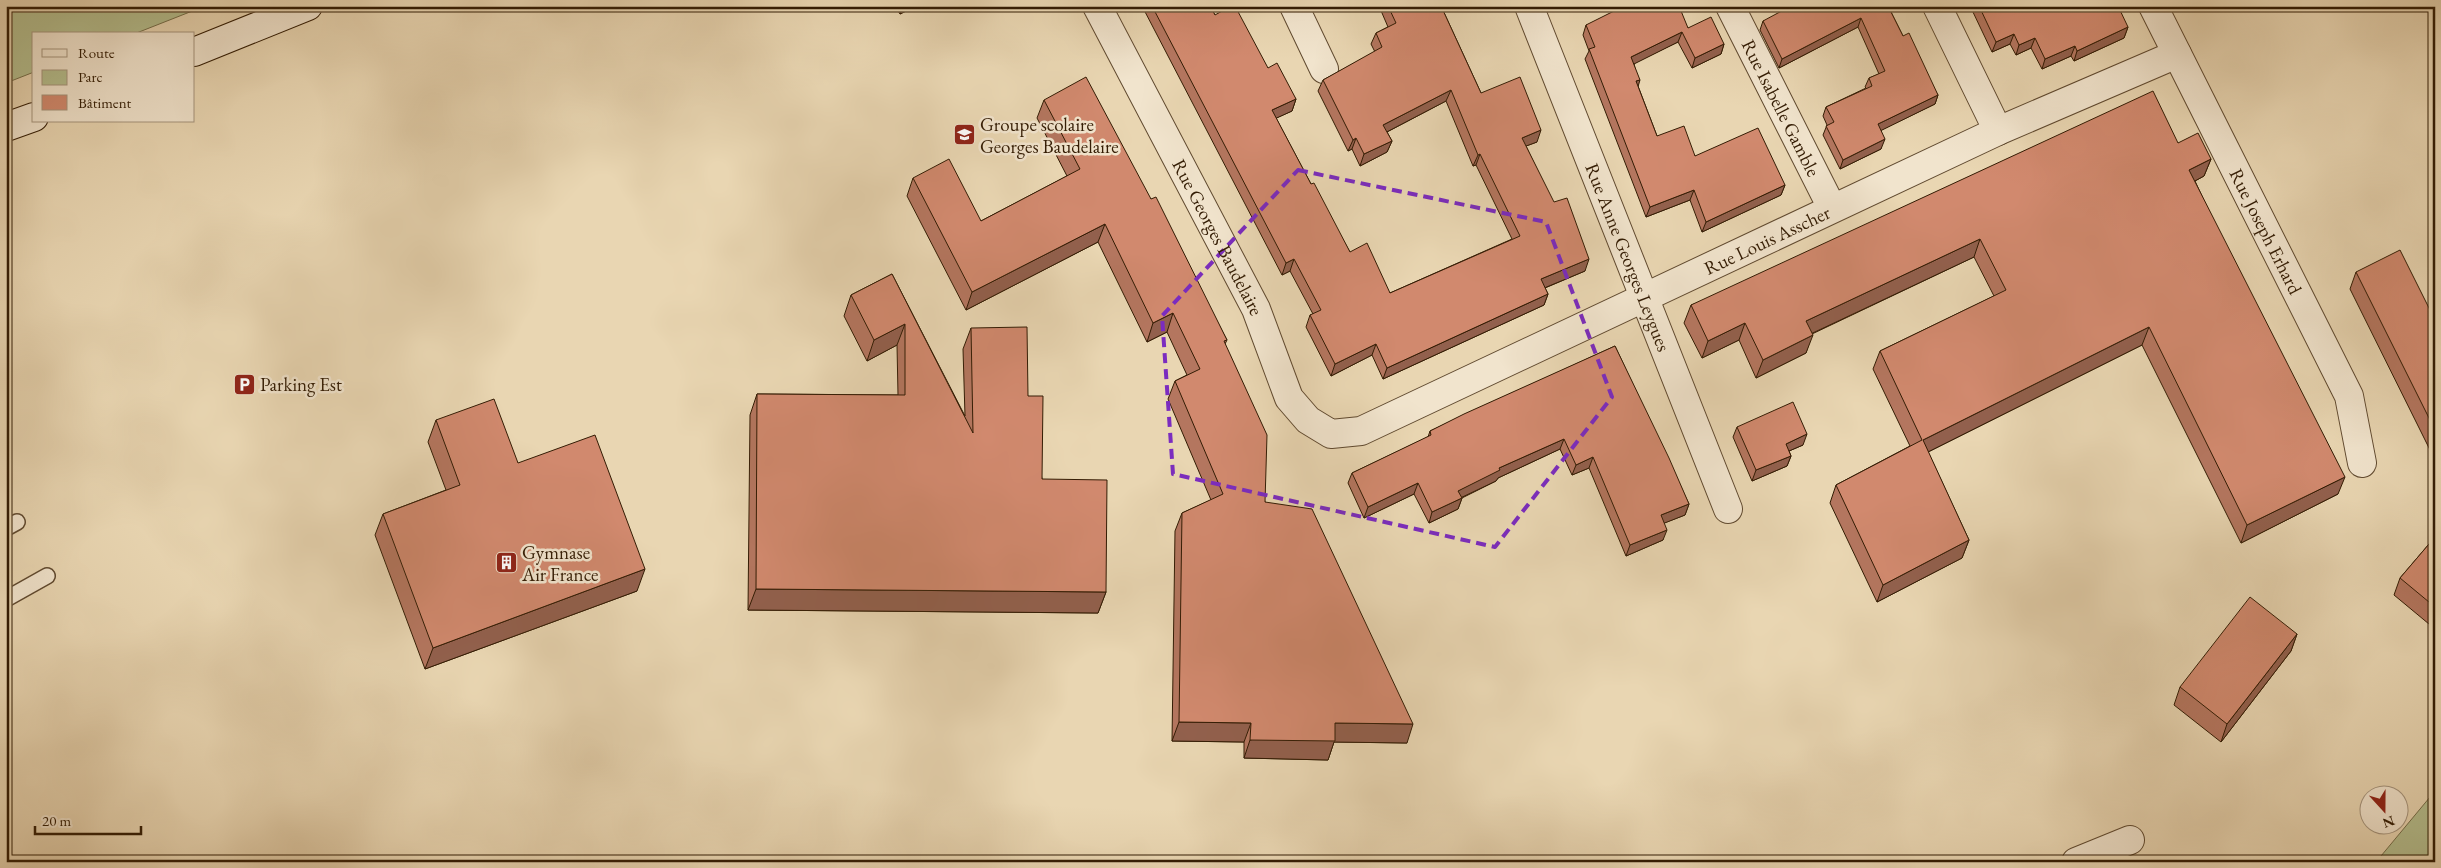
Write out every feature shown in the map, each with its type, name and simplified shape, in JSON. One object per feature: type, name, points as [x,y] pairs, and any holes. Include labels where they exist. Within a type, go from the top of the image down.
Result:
[{"type":"street","points":[[195,52],[308,6]]},
{"type":"street","name":"Rue Georges Baudelaire","points":[[1098,6],[1256,310],[1288,398],[1308,420],[1331,434],[1361,431]]},
{"type":"street","points":[[1294,6],[1324,69]]},
{"type":"street","name":"Rue Anne Georges Leygues","points":[[1529,6],[1728,509]]},
{"type":"street","name":"Rue Isabelle Gamble","points":[[1730,6],[1832,208]]},
{"type":"street","points":[[1937,6],[1998,131]]},
{"type":"street","name":"Rue Joseph Erhard","points":[[2153,6],[2349,396],[2362,462]]},
{"type":"street","name":"Rue Louis Asscher","points":[[1361,431],[1998,131],[2178,54]]},
{"type":"street","points":[[6,127],[32,118]]},
{"type":"street","points":[[2076,862],[2130,840]]},
{"type":"lane","points":[[6,599],[47,576]]},
{"type":"highlighted area","points":[[1298,170],[1546,222],[1612,397],[1495,547],[1173,474],[1162,316]]},
{"type":"green space","points":[[6,6],[205,6],[139,32],[32,32],[32,73],[6,83]]},
{"type":"green space","points":[[2435,791],[2435,862],[2376,862],[2398,836],[2408,836],[2408,823]]},
{"type":"building","points":[[1152,6],[1210,6],[1215,15],[1231,6],[1235,6],[1268,68],[1277,63],[1296,99],[1272,110],[1311,184],[1314,183],[1350,252],[1367,243],[1390,293],[1520,236],[1480,154],[1478,155],[1451,90],[1383,125],[1392,141],[1364,154],[1356,138],[1353,140],[1323,80],[1382,47],[1376,33],[1396,23],[1388,6],[1441,6],[1481,93],[1520,77],[1541,130],[1522,138],[1554,202],[1567,198],[1589,259],[1541,279],[1548,294],[1387,368],[1376,344],[1335,364],[1310,315],[1321,310],[1294,259],[1286,263]]},
{"type":"building","points":[[1624,6],[1679,6],[1688,28],[1711,17],[1724,44],[1695,58],[1682,32],[1631,57],[1640,80],[1636,81],[1657,136],[1684,126],[1695,156],[1758,128],[1785,185],[1706,222],[1694,190],[1650,207],[1589,49],[1595,47],[1586,25]]},
{"type":"building","points":[[1791,6],[1888,6],[1903,36],[1909,33],[1938,95],[1878,124],[1885,139],[1843,160],[1826,126],[1834,122],[1826,107],[1872,86],[1869,78],[1885,71],[1861,18],[1782,59],[1763,21]]},
{"type":"building","points":[[1979,6],[2065,6],[2067,11],[2077,6],[2118,6],[2128,27],[2077,51],[2075,46],[2045,59],[2035,38],[2019,45],[2014,34],[1996,42]]},
{"type":"building","points":[[1086,77],[1151,199],[1156,197],[1227,340],[1224,341],[1267,435],[1265,502],[1312,509],[1413,724],[1335,723],[1335,741],[1250,740],[1251,723],[1179,722],[1182,513],[1223,494],[1175,381],[1200,369],[1173,313],[1153,323],[1105,224],[972,292],[913,178],[949,159],[981,221],[1080,169],[1044,100]]},
{"type":"building","points":[[2153,91],[2178,143],[2198,133],[2211,159],[2189,170],[2345,477],[2247,525],[2149,327],[1923,440],[1969,540],[1883,585],[1836,485],[1922,440],[1880,351],[2006,290],[1980,239],[1806,321],[1813,335],[1763,360],[1745,323],[1708,341],[1691,305]]},
{"type":"building","points":[[2400,250],[2435,320],[2435,430],[2356,272]]},
{"type":"building","points":[[892,274],[973,433],[971,328],[1027,327],[1028,396],[1043,396],[1042,479],[1107,480],[1106,592],[756,589],[757,394],[905,395],[905,324],[874,340],[851,295]]},
{"type":"building","points":[[1615,346],[1689,504],[1661,515],[1667,530],[1630,545],[1593,457],[1576,465],[1564,439],[1499,468],[1500,470],[1458,491],[1462,498],[1432,512],[1418,483],[1368,507],[1352,473],[1431,435],[1430,431],[1464,414]]},
{"type":"building","name":"Gymnase Air France","points":[[494,399],[518,463],[595,435],[645,569],[433,648],[383,514],[460,485],[436,420]]},
{"type":"building","points":[[1793,402],[1807,434],[1786,444],[1791,456],[1756,470],[1737,427]]},
{"type":"building","points":[[2435,537],[2435,607],[2400,578]]},
{"type":"building","points":[[2250,597],[2297,634],[2227,724],[2180,687]]},
{"type":"place","name":"Groupe scolaire Georges Baudelaire","points":[[964,135]]},
{"type":"place","name":"Parking Est","points":[[244,384]]},
{"type":"place","name":"Gymnase Air France","points":[[506,563]]}]
